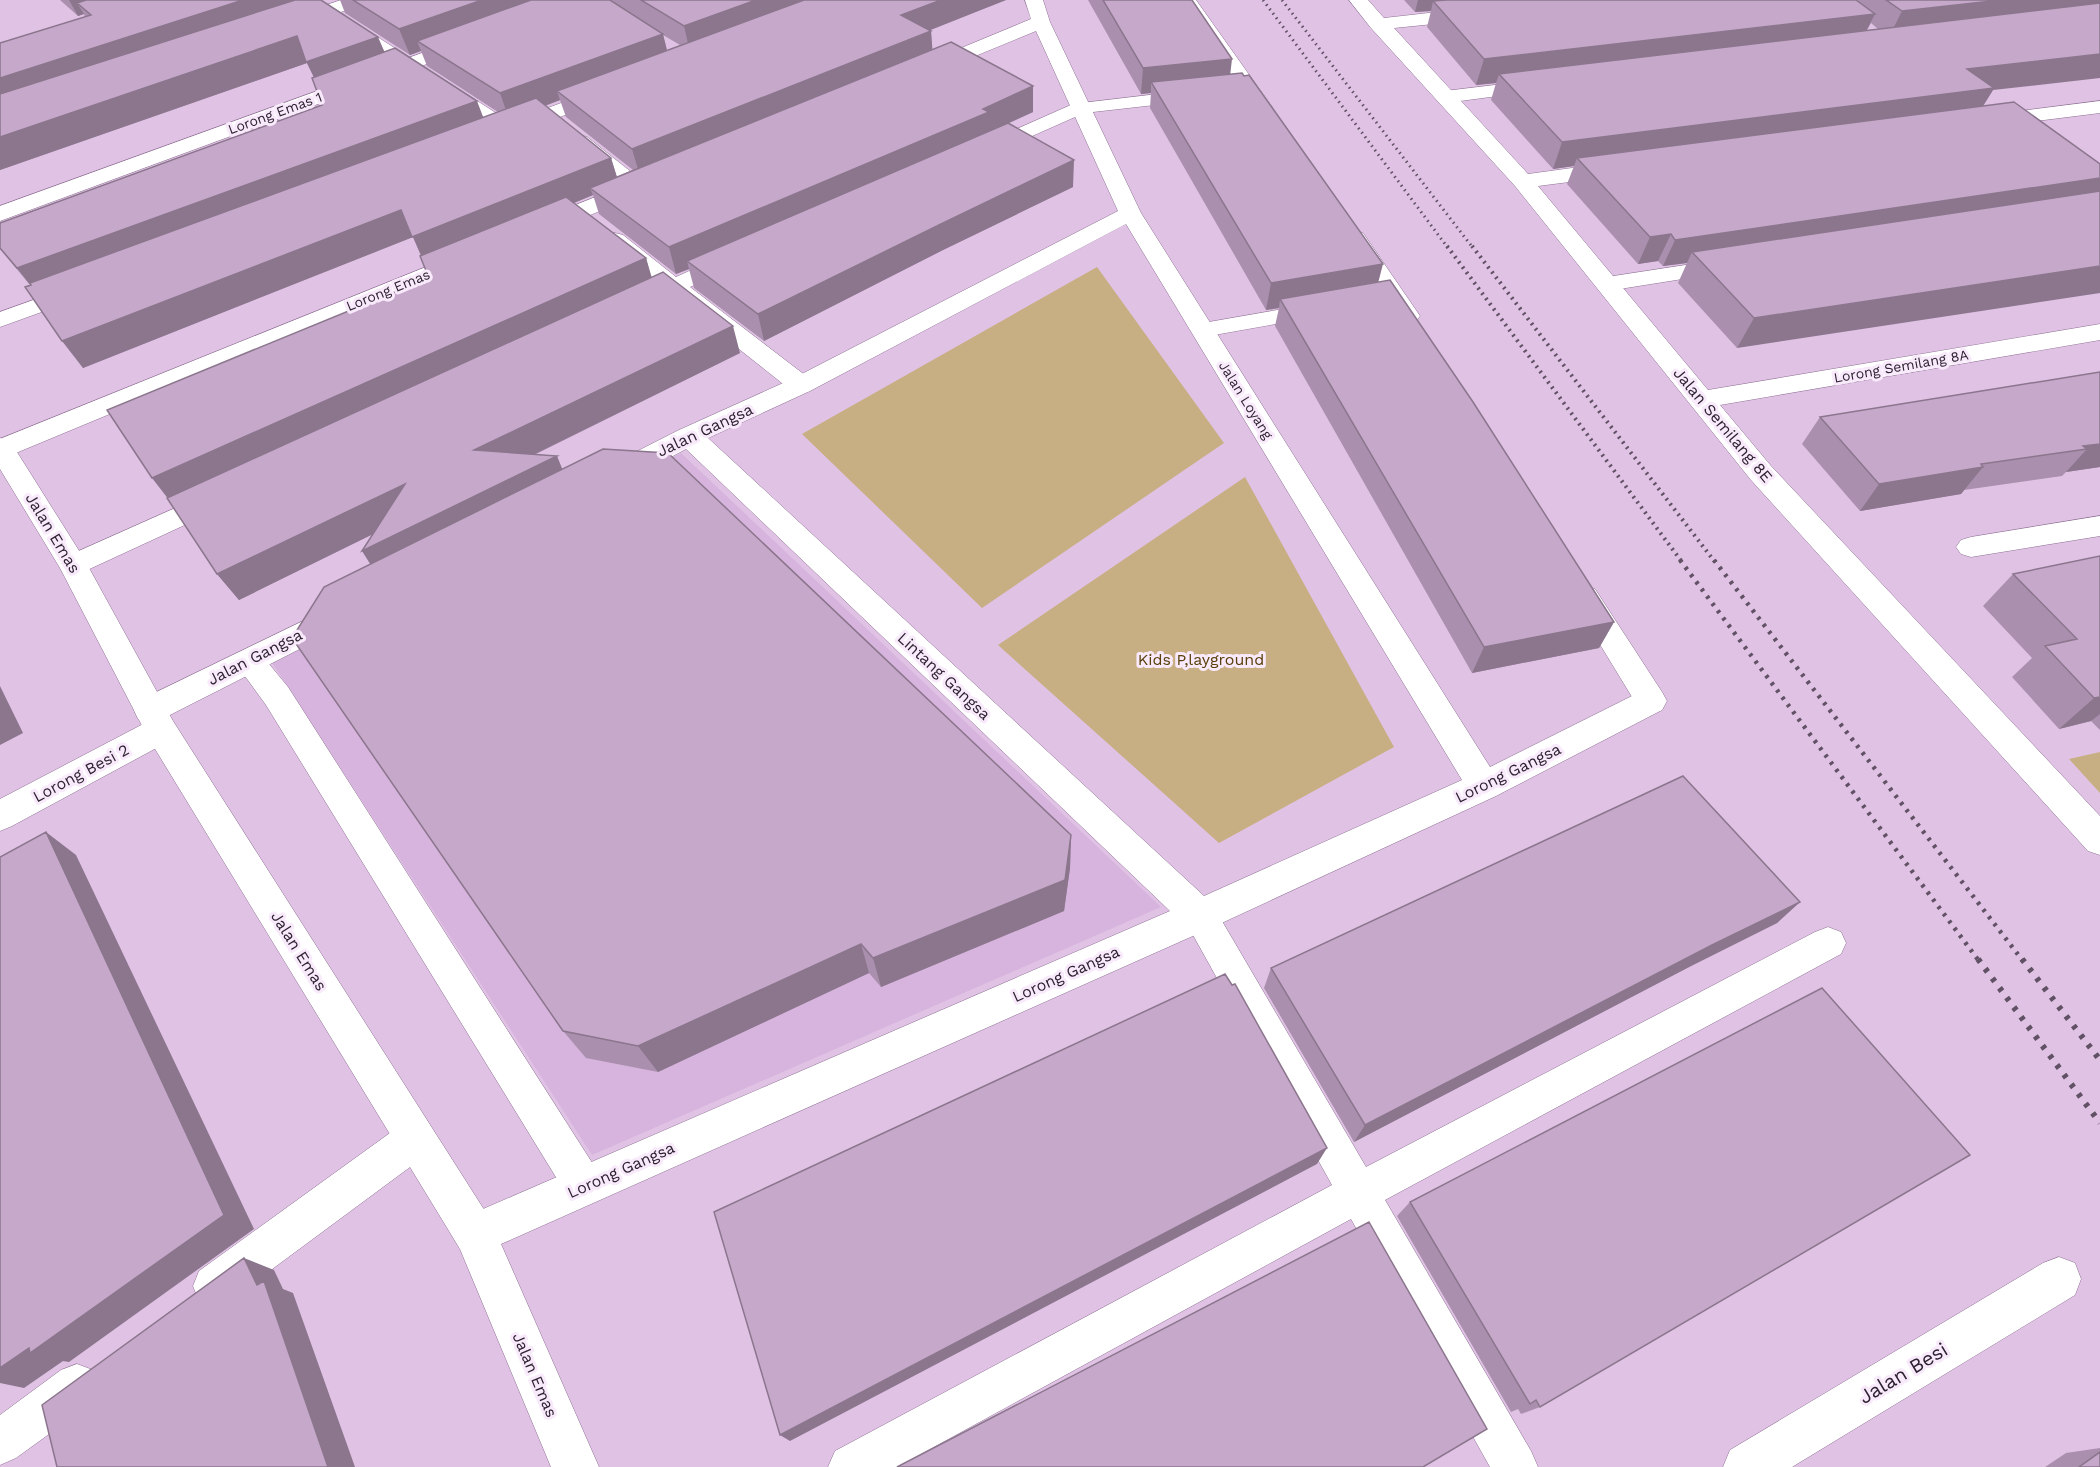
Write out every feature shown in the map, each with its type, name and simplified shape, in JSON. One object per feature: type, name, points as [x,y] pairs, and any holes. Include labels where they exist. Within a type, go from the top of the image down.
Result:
[{"type":"street","name":"Jalan Semilang 8E","points":[[1358,0],[1523,181],[1761,473],[2100,840]]},
{"type":"street","points":[[910,75],[1038,11]]},
{"type":"street","name":"Jalan Loyang","points":[[1038,11],[1080,108],[1130,213],[1484,786]]},
{"type":"street","points":[[1378,24],[1496,11]]},
{"type":"street","name":"Lorong Emas 1","points":[[0,214],[484,37]]},
{"type":"street","points":[[1975,123],[2100,107]]},
{"type":"street","points":[[1523,181],[1642,166]]},
{"type":"street","points":[[522,234],[660,178]]},
{"type":"street","name":"Jalan Gangsa","points":[[595,485],[689,436],[801,386],[1130,213]]},
{"type":"street","name":"Lorong Emas","points":[[1,448],[489,248]]},
{"type":"street","name":"Lorong Semilang 8A","points":[[1702,400],[2100,332]]},
{"type":"street","name":"Lintang Gangsa","points":[[689,436],[1200,915]]},
{"type":"street","name":"Jalan Emas","points":[[1,448],[73,565],[156,720],[475,1234],[575,1467]]},
{"type":"street","points":[[1971,547],[2100,526]]},
{"type":"street","name":"Jalan Gangsa","points":[[156,720],[249,661],[354,608]]},
{"type":"street","name":"Lorong Gangsa","points":[[475,1234],[1200,915],[1484,786],[1651,701]]},
{"type":"street","name":"Lorong Besi 2","points":[[0,816],[156,720]]},
{"type":"street","name":"Jalan Besi","points":[[1747,1467],[2060,1279]]},
{"type":"lane","points":[[310,0],[508,130]]},
{"type":"lane","points":[[281,26],[358,0]]},
{"type":"lane","points":[[1187,0],[1231,92],[1276,128]]},
{"type":"lane","points":[[1445,97],[1552,84]]},
{"type":"lane","points":[[486,138],[624,87]]},
{"type":"lane","points":[[970,156],[1080,108],[1231,92]]},
{"type":"lane","points":[[548,115],[638,187]]},
{"type":"lane","points":[[2010,118],[2037,138]]},
{"type":"lane","points":[[578,212],[801,386]]},
{"type":"lane","points":[[1343,221],[1385,298],[1421,337]]},
{"type":"lane","points":[[620,311],[750,252]]},
{"type":"lane","points":[[1607,284],[1746,263]]},
{"type":"lane","points":[[0,320],[99,283]]},
{"type":"lane","points":[[1203,330],[1339,306]]},
{"type":"lane","points":[[73,565],[234,490]]},
{"type":"lane","points":[[1574,580],[1651,701]]},
{"type":"lane","points":[[249,661],[277,696],[584,1186]]},
{"type":"lane","points":[[1200,915],[1515,1467]]},
{"type":"lane","points":[[851,1467],[1358,1193],[1828,943]]},
{"type":"lane","points":[[184,1308],[415,1139]]},
{"type":"lane","points":[[0,1442],[106,1365]]},
{"type":"shaded area","points":[[681,453],[1161,907],[592,1155],[271,661]]},
{"type":"green space","points":[[1097,267],[1224,443],[982,608],[802,434]]},
{"type":"green space","name":"Kids P,layground","points":[[1245,477],[1394,747],[1219,843],[998,645]]},
{"type":"green space","points":[[2100,752],[2100,793],[2069,759]]},
{"type":"building","points":[[86,0],[243,0],[0,78],[0,43],[91,15],[77,3]]},
{"type":"building","points":[[295,0],[321,0],[378,37],[306,62],[297,36],[0,137],[0,94]]},
{"type":"building","points":[[353,0],[482,0],[399,29]]},
{"type":"building","points":[[531,0],[610,0],[663,34],[500,93],[417,41]]},
{"type":"building","points":[[641,0],[756,0],[684,26]]},
{"type":"building","points":[[804,0],[941,0],[901,15],[931,31],[632,149],[557,91]]},
{"type":"building","points":[[1103,0],[1192,0],[1232,59],[1143,68]]},
{"type":"building","points":[[1856,0],[1875,14],[1484,59],[1433,1]]},
{"type":"building","points":[[1886,0],[2001,0],[1902,11]]},
{"type":"building","points":[[2100,3],[2100,54],[1967,69],[1994,88],[1562,142],[1499,74]]},
{"type":"building","points":[[951,42],[1033,86],[983,109],[989,112],[669,247],[590,188]]},
{"type":"building","points":[[395,48],[477,101],[17,268],[0,248],[0,223],[322,105],[312,78]]},
{"type":"building","points":[[1242,73],[1244,76],[1249,75],[1383,264],[1271,283],[1151,82]]},
{"type":"building","points":[[536,98],[611,158],[412,237],[401,210],[62,341],[25,287],[31,285],[30,283]]},
{"type":"building","points":[[2014,102],[2100,164],[2100,178],[1675,240],[1671,234],[1650,237],[1577,158]]},
{"type":"building","points":[[1008,123],[1074,160],[758,314],[687,261]]},
{"type":"building","points":[[2100,191],[2100,266],[1754,318],[1692,252]]},
{"type":"building","points":[[566,197],[646,258],[152,478],[107,410],[429,278],[420,256]]},
{"type":"building","points":[[663,272],[733,326],[474,450],[557,456],[362,551],[405,484],[217,574],[167,498]]},
{"type":"building","points":[[1390,280],[1473,402],[1614,622],[1484,647],[1280,299]]},
{"type":"building","points":[[2100,372],[2100,444],[2083,446],[2087,449],[1981,464],[1983,467],[1879,484],[1820,417]]},
{"type":"building","points":[[603,449],[668,453],[1071,835],[1065,880],[873,958],[861,944],[638,1046],[563,1031],[292,638],[324,587]]},
{"type":"building","points":[[2100,556],[2100,697],[2094,698],[2045,646],[2077,639],[2013,574]]},
{"type":"building","points":[[1683,776],[1800,902],[1712,945],[1365,1125],[1271,968]]},
{"type":"building","points":[[46,832],[224,1215],[30,1353],[29,1348],[0,1368],[0,857]]},
{"type":"building","points":[[1225,974],[1232,985],[1235,984],[1327,1148],[780,1435],[714,1212]]},
{"type":"building","points":[[1822,988],[1970,1155],[1540,1407],[1536,1400],[1530,1404],[1410,1202]]},
{"type":"building","points":[[1369,1222],[1487,1429],[1423,1467],[897,1467]]},
{"type":"building","points":[[244,1258],[257,1285],[264,1281],[328,1467],[57,1467],[42,1405]]},
{"type":"building","points":[[2100,1452],[2100,1467],[2079,1467]]},
{"type":"railway","points":[[1263,0],[1448,248]]},
{"type":"railway","points":[[1282,0],[1473,248]]},
{"type":"railway","points":[[1447,246],[1682,562]]},
{"type":"railway","points":[[1472,246],[1715,562]]},
{"type":"railway","points":[[1680,560],[1979,961]]},
{"type":"railway","points":[[1714,560],[2023,961]]},
{"type":"railway","points":[[1978,959],[2100,1123]]},
{"type":"railway","points":[[2022,959],[2100,1060]]}]
